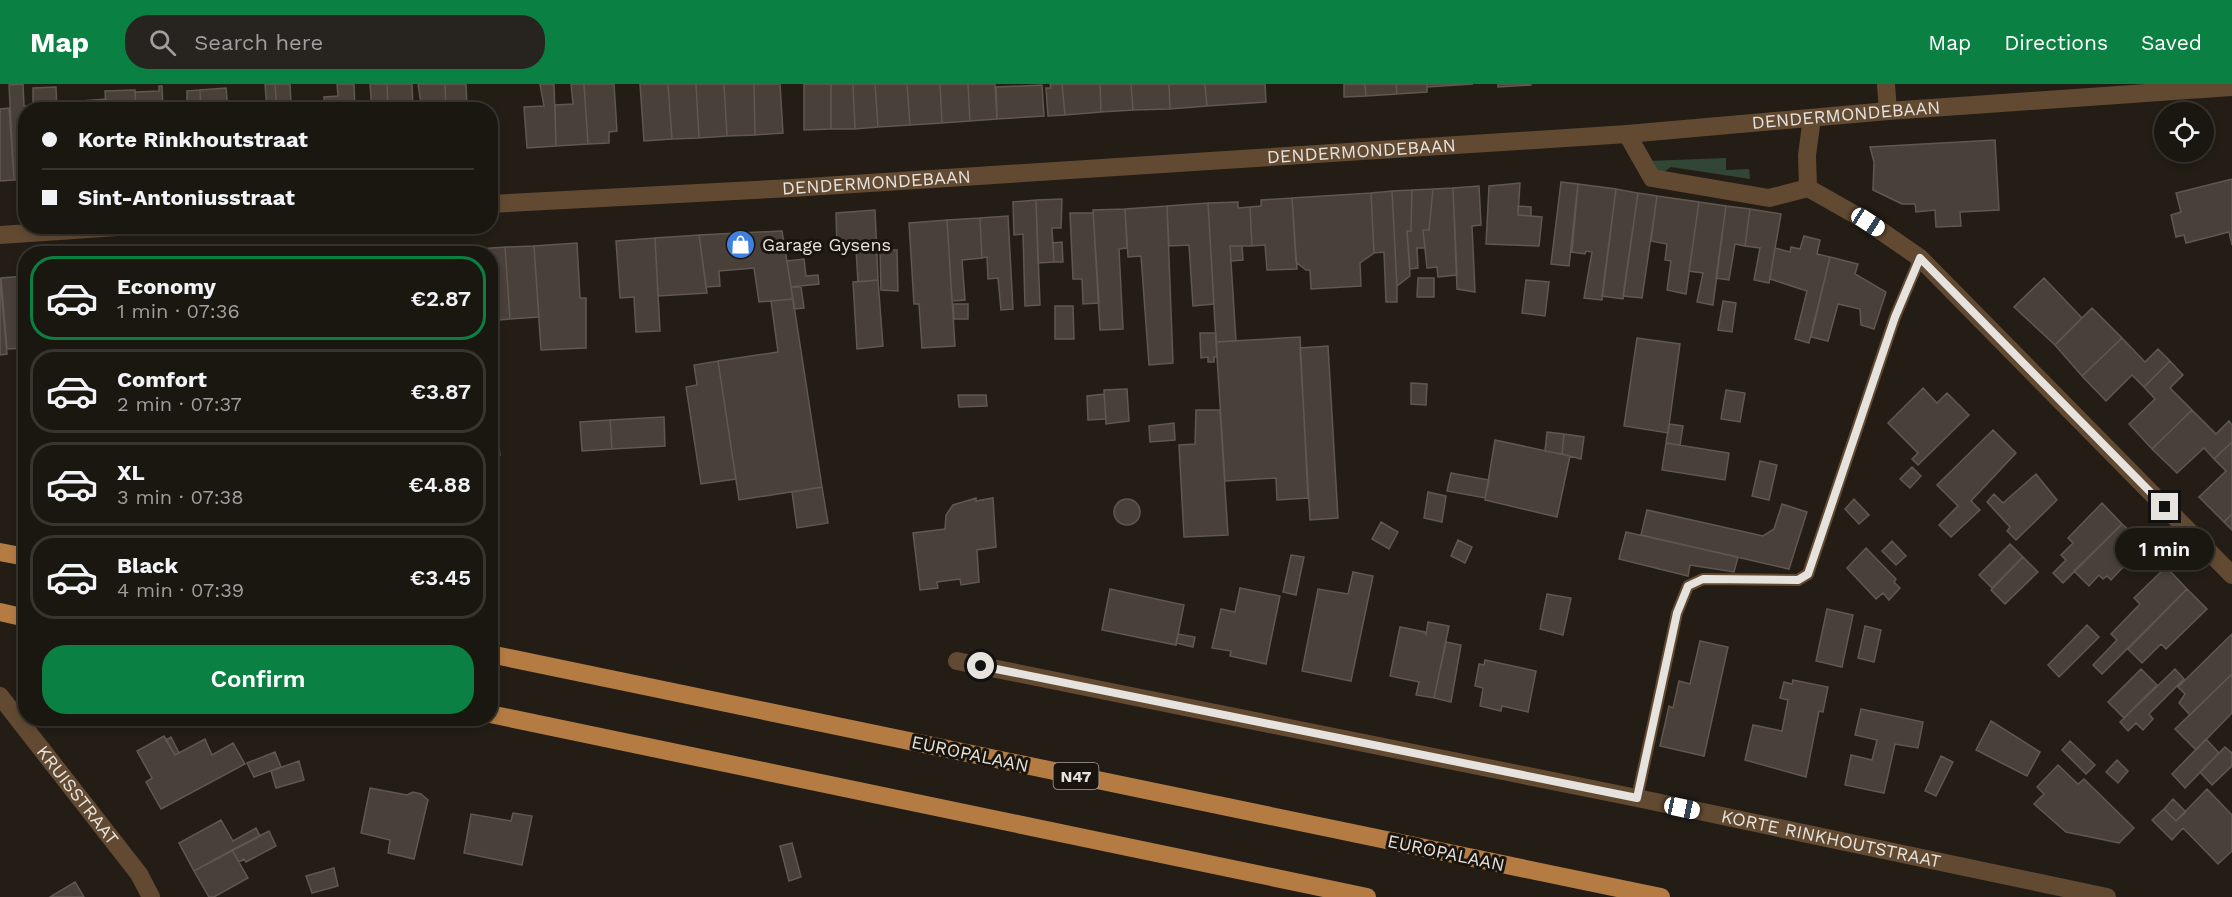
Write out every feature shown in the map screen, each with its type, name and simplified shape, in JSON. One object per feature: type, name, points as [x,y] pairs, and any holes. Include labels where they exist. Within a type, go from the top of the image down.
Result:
[{"type":"highway","points":[[0,552],[18,555]]},
{"type":"highway","points":[[0,612],[18,616]]},
{"type":"highway","name":"EUROPALAAN","points":[[498,656],[1661,897]]},
{"type":"highway","points":[[498,716],[1367,897]]},
{"type":"street","points":[[1887,84],[1888,111]]},
{"type":"street","name":"DENDERMONDEBAAN","points":[[498,204],[792,188],[1627,134],[1888,111],[2232,87]]},
{"type":"street","points":[[1808,188],[1807,155],[1812,118]]},
{"type":"street","points":[[1627,134],[1652,178],[1769,198],[1808,188],[1868,222],[1920,258],[2232,575]]},
{"type":"street","points":[[0,235],[18,234]]},
{"type":"street","name":"KORTE RINKHOUTSTRAAT","points":[[957,661],[1637,798],[2107,897]]},
{"type":"street","name":"KRUISSTRAAT","points":[[0,696],[18,719]]},
{"type":"street","name":"KRUISSTRAAT","points":[[23,726],[139,874],[151,897]]},
{"type":"lane","points":[[1637,798],[1677,613],[1688,586],[1703,579],[1798,580],[1808,574],[1895,317],[1920,258]]},
{"type":"green space","points":[[1726,158],[1726,170],[1749,169],[1750,179],[1671,167],[1660,175],[1648,161]]},
{"type":"building","points":[[23,84],[24,102],[18,102],[18,180],[14,180],[9,85]]},
{"type":"building","points":[[265,84],[275,84],[276,102],[266,102]]},
{"type":"building","points":[[275,84],[290,84],[291,102],[276,102]]},
{"type":"building","points":[[337,84],[354,84],[355,102],[324,102],[324,97],[338,96]]},
{"type":"building","points":[[370,84],[387,84],[388,102],[371,102]]},
{"type":"building","points":[[387,84],[412,84],[413,102],[388,102]]},
{"type":"building","points":[[418,84],[445,84],[446,102],[421,102]]},
{"type":"building","points":[[445,84],[466,84],[467,102],[446,102]]},
{"type":"building","points":[[540,84],[554,84],[556,146],[527,148],[524,107],[544,106]]},
{"type":"building","points":[[571,84],[584,84],[588,144],[556,146],[555,105],[573,104]]},
{"type":"building","points":[[584,84],[614,84],[617,131],[609,132],[609,143],[588,144]]},
{"type":"building","points":[[640,84],[668,84],[672,139],[644,141]]},
{"type":"building","points":[[668,84],[696,84],[699,138],[672,139]]},
{"type":"building","points":[[696,84],[724,84],[727,136],[699,138]]},
{"type":"building","points":[[724,84],[754,84],[755,135],[727,136]]},
{"type":"building","points":[[754,84],[780,84],[783,133],[755,135]]},
{"type":"building","points":[[804,84],[831,84],[831,129],[804,130]]},
{"type":"building","points":[[831,84],[853,84],[855,129],[831,129]]},
{"type":"building","points":[[853,84],[875,84],[878,127],[855,129]]},
{"type":"building","points":[[875,84],[907,84],[910,125],[878,127]]},
{"type":"building","points":[[907,84],[940,84],[942,123],[910,125]]},
{"type":"building","points":[[940,84],[968,84],[970,121],[942,123]]},
{"type":"building","points":[[968,84],[995,84],[997,119],[970,121]]},
{"type":"building","points":[[1050,84],[1062,84],[1065,115],[1048,116],[1046,88],[1051,88]]},
{"type":"building","points":[[1062,84],[1100,84],[1101,112],[1065,115]]},
{"type":"building","points":[[1100,84],[1131,84],[1133,110],[1101,112]]},
{"type":"building","points":[[1131,84],[1169,84],[1170,109],[1133,110]]},
{"type":"building","points":[[1169,84],[1205,84],[1207,106],[1170,109]]},
{"type":"building","points":[[1205,84],[1265,84],[1266,102],[1207,106]]},
{"type":"building","points":[[1344,84],[1365,84],[1366,96],[1344,97]]},
{"type":"building","points":[[1365,84],[1396,84],[1397,94],[1366,96]]},
{"type":"building","points":[[1396,84],[1427,84],[1427,92],[1397,94]]},
{"type":"building","points":[[1427,84],[1473,84],[1427,87]]},
{"type":"building","points":[[1498,84],[1531,84],[1531,85],[1498,87]]},
{"type":"building","points":[[1042,85],[1044,116],[997,119],[996,87]]},
{"type":"building","points":[[159,86],[162,86],[163,102],[136,102],[135,92],[159,91]]},
{"type":"building","points":[[56,87],[57,102],[33,102],[33,88]]},
{"type":"building","points":[[226,88],[227,102],[201,102],[200,90]]},
{"type":"building","points":[[135,90],[136,102],[106,102],[105,91]]},
{"type":"building","points":[[200,90],[201,102],[187,102],[187,91]]},
{"type":"building","points":[[106,99],[106,102],[82,101]]},
{"type":"building","points":[[9,108],[14,180],[0,181],[0,109]]},
{"type":"building","points":[[1995,140],[1999,210],[1960,212],[1961,226],[1936,227],[1935,210],[1916,212],[1915,204],[1902,204],[1873,190],[1874,162],[1870,147]]},
{"type":"building","points":[[2232,179],[2232,245],[2229,232],[2186,243],[2184,235],[2176,237],[2171,215],[2181,212],[2176,193]]},
{"type":"building","points":[[1561,182],[1578,184],[1569,266],[1551,264]]},
{"type":"building","points":[[1520,183],[1518,215],[1542,217],[1539,246],[1486,244],[1489,186]]},
{"type":"building","points":[[1578,184],[1616,189],[1602,300],[1584,298],[1592,252],[1586,251],[1585,254],[1572,252]]},
{"type":"building","points":[[1479,186],[1481,225],[1472,226],[1475,292],[1457,289],[1453,188]]},
{"type":"building","points":[[1453,188],[1457,275],[1438,277],[1437,267],[1427,268],[1423,230],[1429,230],[1433,189]]},
{"type":"building","points":[[1433,189],[1429,230],[1423,230],[1425,248],[1417,248],[1418,268],[1410,269],[1407,231],[1411,231],[1412,190]]},
{"type":"building","points":[[1616,189],[1638,193],[1623,299],[1602,296]]},
{"type":"building","points":[[1412,190],[1411,231],[1407,231],[1410,276],[1397,286],[1392,191]]},
{"type":"building","points":[[1392,191],[1397,302],[1386,302],[1384,252],[1374,253],[1371,193]]},
{"type":"building","points":[[1371,193],[1374,253],[1360,263],[1361,286],[1311,289],[1310,270],[1306,270],[1296,262],[1292,198]]},
{"type":"building","points":[[1638,193],[1657,196],[1642,298],[1623,296]]},
{"type":"building","points":[[1657,196],[1699,202],[1686,294],[1667,290],[1671,261],[1665,260],[1667,244],[1651,241]]},
{"type":"building","points":[[1292,198],[1297,269],[1267,270],[1265,245],[1252,246],[1250,207],[1261,206],[1261,200]]},
{"type":"building","points":[[1062,199],[1061,228],[1052,228],[1054,262],[1038,263],[1036,200]]},
{"type":"building","points":[[1036,200],[1040,305],[1025,306],[1023,234],[1014,235],[1013,202]]},
{"type":"building","points":[[1238,202],[1238,208],[1250,207],[1252,246],[1230,246],[1236,341],[1216,342],[1208,203]]},
{"type":"building","points":[[1699,202],[1726,206],[1713,305],[1697,302],[1703,273],[1689,271]]},
{"type":"building","points":[[1208,203],[1214,304],[1193,306],[1189,245],[1169,246],[1167,206]]},
{"type":"building","points":[[1167,206],[1173,363],[1149,365],[1141,256],[1128,257],[1125,209]]},
{"type":"building","points":[[1518,206],[1531,207],[1531,216],[1518,215]]},
{"type":"building","points":[[1726,206],[1750,209],[1745,246],[1735,244],[1729,280],[1716,278]]},
{"type":"building","points":[[1125,209],[1127,248],[1119,249],[1123,329],[1100,330],[1093,210]]},
{"type":"building","points":[[1750,209],[1781,214],[1769,283],[1754,280],[1760,248],[1745,246]]},
{"type":"building","points":[[875,210],[878,280],[858,282],[856,249],[837,250],[836,213]]},
{"type":"building","points":[[1093,210],[1099,303],[1083,304],[1082,279],[1073,279],[1070,213],[1093,213]]},
{"type":"building","points":[[1008,216],[1013,309],[1001,310],[998,278],[988,279],[987,257],[982,258],[980,218]]},
{"type":"building","points":[[980,218],[982,258],[962,260],[965,300],[952,301],[947,220]]},
{"type":"building","points":[[947,220],[955,346],[922,348],[919,304],[914,304],[909,223]]},
{"type":"building","points":[[782,231],[793,299],[759,302],[754,268],[719,271],[720,286],[706,287],[699,235]]},
{"type":"building","points":[[699,235],[707,293],[658,296],[655,238]]},
{"type":"building","points":[[1804,236],[1820,240],[1817,254],[1830,257],[1809,343],[1795,339],[1807,291],[1770,279],[1775,248],[1790,252],[1791,247],[1800,249]]},
{"type":"building","points":[[655,238],[660,331],[636,332],[634,297],[620,298],[616,241]]},
{"type":"building","points":[[1062,242],[1063,262],[1054,262],[1053,243]]},
{"type":"building","points":[[577,243],[580,298],[586,298],[586,348],[541,350],[534,246]]},
{"type":"building","points":[[534,246],[539,317],[510,319],[505,247]]},
{"type":"building","points":[[1230,246],[1242,246],[1243,260],[1231,261]]},
{"type":"building","points":[[505,247],[510,319],[498,320],[498,248]]},
{"type":"building","points":[[880,250],[897,250],[898,291],[881,290]]},
{"type":"building","points":[[1830,257],[1858,264],[1855,274],[1886,292],[1874,329],[1861,325],[1860,309],[1838,304],[1828,341],[1811,337]]},
{"type":"building","points":[[804,259],[806,276],[818,275],[819,284],[791,287],[787,261]]},
{"type":"building","points":[[18,277],[18,348],[7,349],[1,278]]},
{"type":"building","points":[[0,278],[7,354],[0,355]]},
{"type":"building","points":[[1418,278],[1434,278],[1434,297],[1417,297]]},
{"type":"building","points":[[2044,278],[2082,318],[2055,345],[2014,307]]},
{"type":"building","points":[[878,280],[883,346],[857,349],[853,282]]},
{"type":"building","points":[[1526,280],[1549,282],[1545,316],[1522,313]]},
{"type":"building","points":[[791,287],[801,287],[804,308],[794,309]]},
{"type":"building","points":[[793,299],[822,487],[739,500],[718,361],[778,352],[771,301]]},
{"type":"building","points":[[1723,301],[1736,303],[1732,332],[1718,330]]},
{"type":"building","points":[[953,304],[968,304],[968,319],[954,319]]},
{"type":"building","points":[[1055,306],[1073,306],[1074,339],[1055,339]]},
{"type":"building","points":[[2092,308],[2122,338],[2082,376],[2055,345]]},
{"type":"building","points":[[1200,333],[1216,333],[1217,357],[1214,357],[1214,362],[1208,362],[1208,357],[1201,358]]},
{"type":"building","points":[[1300,337],[1308,498],[1277,500],[1276,478],[1225,481],[1216,342]]},
{"type":"building","points":[[1637,338],[1680,344],[1668,433],[1624,426]]},
{"type":"building","points":[[2122,338],[2145,362],[2158,349],[2170,361],[2144,387],[2132,375],[2106,401],[2082,376]]},
{"type":"building","points":[[1328,346],[1338,518],[1310,520],[1300,348]]},
{"type":"building","points":[[718,361],[736,479],[701,484],[686,387],[697,385],[694,365]]},
{"type":"building","points":[[2170,361],[2183,375],[2170,388],[2192,410],[2152,449],[2129,424],[2155,399],[2144,387]]},
{"type":"building","points":[[1411,383],[1427,384],[1426,405],[1411,404]]},
{"type":"building","points":[[1923,388],[1937,403],[1947,393],[1969,415],[1918,465],[1912,459],[1918,453],[1888,423]]},
{"type":"building","points":[[1127,389],[1129,421],[1106,424],[1104,390]]},
{"type":"building","points":[[1726,390],[1745,393],[1740,422],[1721,419]]},
{"type":"building","points":[[1104,394],[1106,419],[1088,420],[1087,396]]},
{"type":"building","points":[[958,395],[986,395],[987,406],[959,407]]},
{"type":"building","points":[[1196,410],[1220,410],[1228,535],[1184,537],[1179,445],[1195,444]]},
{"type":"building","points":[[2192,410],[2216,434],[2229,421],[2232,425],[2232,442],[2214,459],[2204,448],[2177,473],[2152,449]]},
{"type":"building","points":[[664,417],[665,446],[612,449],[610,420]]},
{"type":"building","points":[[610,420],[612,449],[582,451],[580,422]]},
{"type":"building","points":[[1174,423],[1175,440],[1150,442],[1149,426]]},
{"type":"building","points":[[1669,424],[1683,426],[1680,445],[1666,443]]},
{"type":"building","points":[[1993,430],[2016,453],[1971,501],[1980,510],[1951,537],[1939,525],[1958,506],[1937,485]]},
{"type":"building","points":[[1547,432],[1564,434],[1562,454],[1545,451]]},
{"type":"building","points":[[1564,434],[1584,437],[1581,459],[1562,454]]},
{"type":"building","points":[[1495,440],[1570,456],[1557,517],[1485,500]]},
{"type":"building","points":[[2232,442],[2232,514],[2224,522],[2199,497],[2226,471],[2214,459]]},
{"type":"building","points":[[1666,443],[1729,453],[1725,480],[1662,470]]},
{"type":"building","points":[[1760,461],[1777,465],[1769,500],[1752,496]]},
{"type":"building","points":[[1912,467],[1921,476],[1910,488],[1900,479]]},
{"type":"building","points":[[1451,473],[1489,480],[1485,498],[1447,491]]},
{"type":"building","points":[[2036,474],[2057,500],[2016,540],[2007,531],[2010,527],[1987,502],[1994,494],[2003,503]]},
{"type":"building","points":[[822,487],[828,523],[797,528],[792,492]]},
{"type":"building","points":[[1428,492],[1446,496],[1442,522],[1424,518]]},
{"type":"building","points":[[976,498],[976,501],[993,498],[996,547],[977,550],[979,582],[961,585],[960,579],[937,582],[938,588],[920,590],[913,533],[945,529],[946,515],[953,505]]},
{"type":"building","points":[[1127,499],[1136,503],[1140,512],[1136,521],[1127,525],[1118,521],[1114,512],[1118,503]]},
{"type":"building","points":[[1854,499],[1869,515],[1859,524],[1845,509]]},
{"type":"building","points":[[2102,503],[2122,524],[2063,583],[2053,573],[2066,560],[2061,555],[2073,543],[2068,538]]},
{"type":"building","points":[[1782,504],[1807,512],[1789,569],[1641,535],[1647,510],[1763,536],[1774,529]]},
{"type":"building","points":[[2232,514],[2232,530],[2224,522]]},
{"type":"building","points":[[1381,522],[1398,532],[1389,549],[1372,539]]},
{"type":"building","points":[[2122,524],[2134,535],[2127,544],[2136,553],[2111,580],[2107,576],[2103,579],[2099,575],[2089,586],[2074,571]]},
{"type":"building","points":[[1626,532],[1738,557],[1734,572],[1690,565],[1688,576],[1619,559]]},
{"type":"building","points":[[1458,540],[1472,547],[1465,563],[1451,556]]},
{"type":"building","points":[[1892,541],[1906,556],[1896,565],[1882,551]]},
{"type":"building","points":[[2010,544],[2023,557],[1992,588],[1979,575]]},
{"type":"building","points":[[1866,548],[1896,579],[1894,582],[1900,588],[1889,600],[1883,593],[1876,599],[1847,568]]},
{"type":"building","points":[[1291,555],[1304,557],[1296,595],[1283,592]]},
{"type":"building","points":[[2023,557],[2038,572],[2005,604],[1991,590]]},
{"type":"building","points":[[2166,567],[2187,589],[2102,674],[2093,665],[2117,640],[2111,634],[2140,604],[2134,598]]},
{"type":"building","points":[[1353,572],[1373,576],[1351,681],[1302,671],[1318,589],[1348,594]]},
{"type":"building","points":[[1240,588],[1280,596],[1266,664],[1230,656],[1231,651],[1212,648],[1221,609],[1235,612]]},
{"type":"building","points":[[1110,589],[1184,605],[1176,645],[1102,630]]},
{"type":"building","points":[[2187,589],[2207,609],[2166,649],[2161,644],[2142,663],[2128,649]]},
{"type":"building","points":[[1547,594],[1571,598],[1563,635],[1540,629]]},
{"type":"building","points":[[1827,609],[1853,615],[1842,667],[1816,661]]},
{"type":"building","points":[[1428,622],[1449,626],[1434,698],[1416,695],[1419,682],[1390,676],[1400,627],[1425,632],[1426,635]]},
{"type":"building","points":[[2087,625],[2099,637],[2059,677],[2048,665]]},
{"type":"building","points":[[1865,626],[1881,630],[1874,662],[1858,658]]},
{"type":"building","points":[[1178,634],[1195,637],[1193,647],[1176,643]]},
{"type":"building","points":[[2232,634],[2232,674],[2190,715],[2179,703],[2185,694],[2178,687]]},
{"type":"building","points":[[1700,641],[1728,647],[1704,756],[1660,746],[1669,706],[1673,708],[1679,681],[1690,684]]},
{"type":"building","points":[[1446,642],[1461,645],[1451,702],[1434,698]]},
{"type":"building","points":[[1485,660],[1536,671],[1528,712],[1502,706],[1501,711],[1480,706],[1483,688],[1475,686],[1479,664],[1484,665]]},
{"type":"building","points":[[2141,669],[2157,685],[2124,718],[2108,702]]},
{"type":"building","points":[[2175,669],[2184,679],[2149,714],[2153,719],[2143,730],[2136,723],[2128,731],[2120,722]]},
{"type":"building","points":[[2232,674],[2232,713],[2196,750],[2175,729]]},
{"type":"building","points":[[1793,680],[1828,687],[1823,712],[1819,711],[1806,777],[1745,760],[1753,725],[1782,731],[1788,700],[1780,698],[1784,682],[1792,684]]},
{"type":"building","points":[[1861,709],[1923,722],[1918,748],[1895,744],[1884,793],[1845,785],[1851,755],[1872,760],[1877,740],[1855,735]]},
{"type":"building","points":[[1991,721],[2040,752],[2027,776],[1976,750]]},
{"type":"building","points":[[164,736],[175,755],[205,739],[212,755],[233,743],[245,764],[161,809],[146,782],[152,778],[137,751]]},
{"type":"building","points":[[171,737],[179,753],[175,755],[166,740]]},
{"type":"building","points":[[2206,739],[2219,753],[2185,788],[2172,774]]},
{"type":"building","points":[[2070,741],[2095,765],[2086,774],[2062,750]]},
{"type":"building","points":[[2225,747],[2232,753],[2232,766],[2212,785],[2200,772]]},
{"type":"building","points":[[275,752],[281,767],[254,777],[247,763]]},
{"type":"building","points":[[1941,756],[1953,762],[1936,796],[1925,791]]},
{"type":"building","points":[[2117,760],[2128,771],[2118,783],[2106,772]]},
{"type":"building","points":[[299,761],[304,780],[276,788],[271,771]]},
{"type":"building","points":[[2058,765],[2078,784],[2084,779],[2134,828],[2119,843],[2066,832],[2034,804],[2044,794],[2037,787]]},
{"type":"building","points":[[370,788],[407,795],[413,792],[421,794],[428,800],[414,859],[388,853],[390,840],[361,833]]},
{"type":"building","points":[[2207,789],[2232,815],[2232,851],[2218,864],[2183,828],[2172,840],[2152,820],[2164,809],[2176,821]]},
{"type":"building","points":[[2173,799],[2186,812],[2176,821],[2164,809]]},
{"type":"building","points":[[513,813],[532,816],[522,865],[464,853],[471,814],[511,821]]},
{"type":"building","points":[[221,820],[233,841],[256,828],[260,836],[194,871],[179,843]]},
{"type":"building","points":[[269,831],[276,846],[246,862],[244,859],[239,862],[232,850]]},
{"type":"building","points":[[792,843],[801,877],[789,881],[780,846]]},
{"type":"building","points":[[232,850],[248,878],[214,897],[209,897],[194,871]]},
{"type":"building","points":[[334,868],[338,886],[312,893],[306,876]]},
{"type":"building","points":[[75,882],[84,897],[50,897]]},
{"type":"place","name":"Garage Gysens","points":[[741,245]]},
{"type":"route","points":[[981,666],[1637,798],[1677,613],[1688,586],[1703,579],[1798,580],[1808,574],[1895,317],[1920,258],[2165,507]]}]
